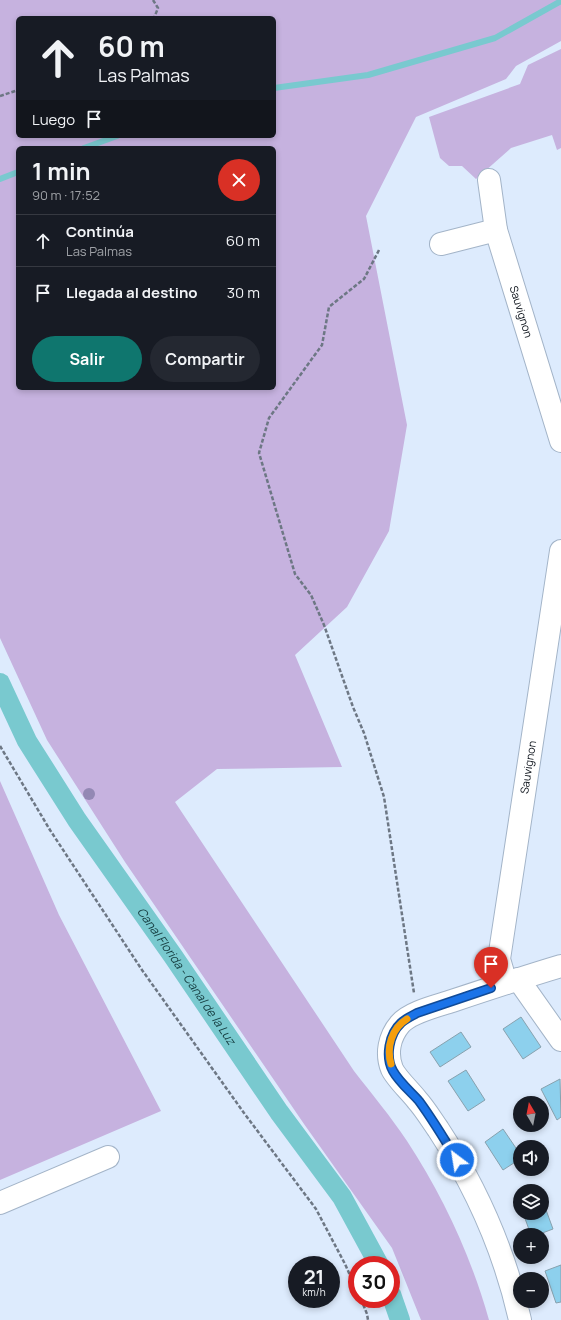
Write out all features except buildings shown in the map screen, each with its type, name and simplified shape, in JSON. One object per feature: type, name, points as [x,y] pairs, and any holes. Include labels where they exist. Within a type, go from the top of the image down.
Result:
[{"type":"street","name":"Sauvignon","points":[[489,180],[496,230],[561,441]]},
{"type":"street","points":[[441,244],[496,230]]},
{"type":"street","name":"Sauvignon","points":[[561,552],[499,959],[512,981],[561,1040]]},
{"type":"street","points":[[520,1320],[505,1269],[491,1230],[474,1192],[457,1160],[418,1100],[393,1071],[389,1049],[393,1034],[401,1023],[417,1013],[561,966]]},
{"type":"street","points":[[0,1203],[108,1157]]},
{"type":"path","points":[[153,0],[158,8],[155,16]]},
{"type":"path","points":[[0,96],[16,91]]},
{"type":"path","points":[[379,250],[364,279],[329,307],[322,345],[269,418],[259,454],[295,574],[311,594],[324,625],[353,707],[364,733],[384,797],[417,1013]]},
{"type":"path","points":[[0,746],[50,830],[142,970],[244,1113],[316,1209],[348,1271]]},
{"type":"path","points":[[364,1308],[368,1320]]},
{"type":"shaded area","points":[[0,0],[561,0],[561,41],[516,66],[506,79],[416,117],[366,216],[407,425],[389,531],[347,607],[295,655],[342,767],[217,769],[175,802],[354,1071],[394,1123],[420,1162],[455,1227],[474,1273],[489,1320],[421,1320],[400,1268],[400,1256],[395,1256],[392,1248],[304,1124],[125,862],[47,740],[0,638]]},
{"type":"shaded area","points":[[561,49],[561,148],[557,150],[552,135],[511,148],[476,179],[462,166],[449,166],[440,158],[429,117],[520,84],[528,65]]},
{"type":"shaded area","points":[[0,781],[59,915],[161,1111],[0,1180]]},
{"type":"waterway","points":[[276,88],[368,75],[495,38],[561,1]]},
{"type":"waterway","points":[[90,146],[112,138]]},
{"type":"waterway","points":[[0,179],[16,173]]},
{"type":"waterway","name":"Canal Florida - Canal de la Luz","points":[[0,683],[27,741],[77,820],[173,956],[279,1112],[342,1197],[374,1256]]},
{"type":"waterway","name":"Canal Florida - Canal de la Luz","points":[[396,1308],[400,1320]]},
{"type":"slow traffic","points":[[391,1064],[389,1049],[393,1034],[401,1023],[407,1019]]},
{"type":"route","points":[[457,1160],[418,1100],[393,1071],[389,1049],[393,1034],[401,1023],[408,1018],[417,1013],[491,988]]}]
